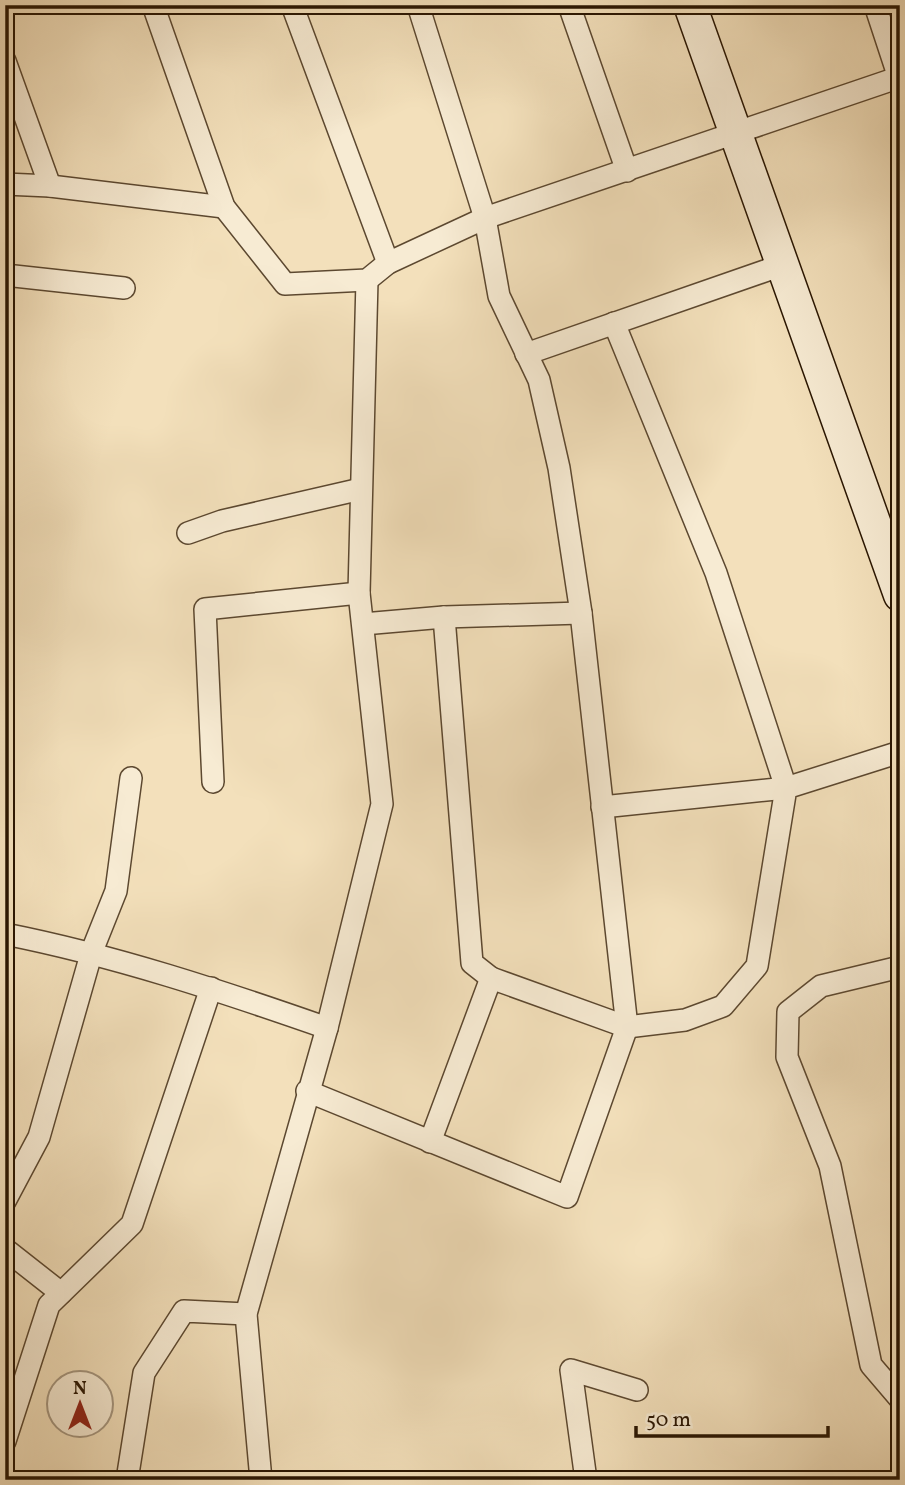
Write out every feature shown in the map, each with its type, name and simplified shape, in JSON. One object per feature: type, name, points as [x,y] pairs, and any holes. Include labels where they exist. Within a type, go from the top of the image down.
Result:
[{"type":"street","points":[[153,5],[223,207],[285,284],[367,280],[388,263],[485,218],[735,136],[899,78],[875,5]]},
{"type":"street","points":[[292,5],[388,263]]},
{"type":"street","points":[[307,1091],[568,1197],[627,1027],[581,613],[559,468],[539,380],[499,296],[485,218],[418,5]]},
{"type":"street","points":[[569,5],[627,171]]},
{"type":"street","points":[[690,5],[900,595]]},
{"type":"street","points":[[5,61],[50,186]]},
{"type":"street","points":[[5,184],[50,186],[223,207]]},
{"type":"street","points":[[526,354],[782,265]]},
{"type":"street","points":[[5,275],[124,288]]},
{"type":"street","points":[[261,1480],[246,1314],[327,1028],[382,804],[359,593],[367,280]]},
{"type":"street","points":[[444,617],[472,963],[491,978],[627,1027],[685,1020],[723,1006],[757,966],[786,788],[716,573],[614,323]]},
{"type":"street","points":[[188,533],[222,521],[361,489]]},
{"type":"street","points":[[213,782],[205,609],[359,593]]},
{"type":"street","points":[[363,624],[444,617],[581,613]]},
{"type":"street","points":[[602,807],[786,788],[900,752]]},
{"type":"street","points":[[5,1201],[39,1137],[92,951],[116,891],[131,778]]},
{"type":"street","points":[[5,934],[92,951],[327,1028]]},
{"type":"street","points":[[900,967],[821,986],[788,1012],[786,1058],[830,1167],[871,1365],[900,1399]]},
{"type":"street","points":[[430,1142],[491,978]]},
{"type":"street","points":[[5,1441],[49,1305],[132,1224],[211,988]]},
{"type":"street","points":[[5,1249],[61,1293]]},
{"type":"street","points":[[127,1480],[144,1373],[184,1311],[246,1314]]},
{"type":"street","points":[[586,1480],[571,1370],[637,1390]]}]
